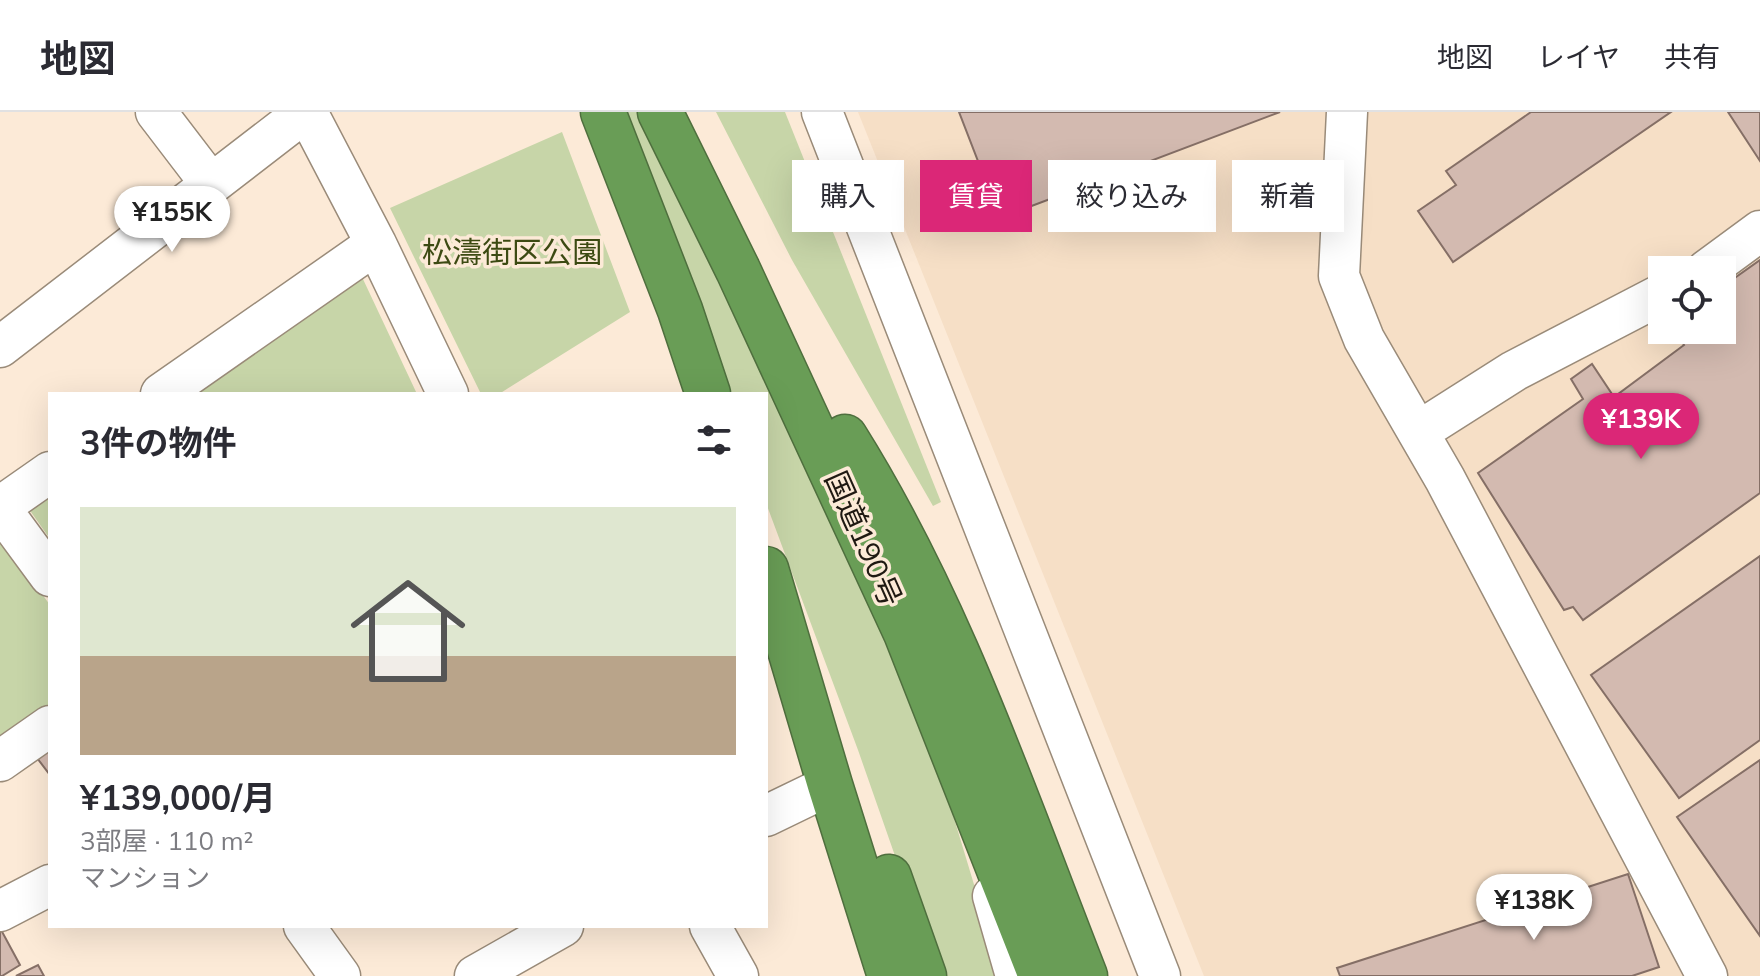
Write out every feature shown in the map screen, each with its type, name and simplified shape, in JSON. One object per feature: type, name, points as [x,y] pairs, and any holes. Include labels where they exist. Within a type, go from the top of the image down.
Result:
[{"type":"highway","points":[[603,112],[680,310],[707,392]]},
{"type":"highway","name":"国道190号","points":[[660,112],[857,522],[954,749],[1041,976]]},
{"type":"highway","points":[[738,270],[890,513],[927,587],[962,660],[1085,976]]},
{"type":"highway","points":[[769,577],[890,976]]},
{"type":"highway","points":[[769,577],[851,768],[924,976]]},
{"type":"street","points":[[156,112],[211,184]]},
{"type":"street","points":[[0,347],[306,112],[376,244],[447,392]]},
{"type":"street","points":[[822,112],[1160,976]]},
{"type":"street","points":[[1347,112],[1339,276],[1364,339],[1418,432],[1707,976]]},
{"type":"street","points":[[1726,256],[1760,231]]},
{"type":"street","points":[[164,392],[376,244]]},
{"type":"street","points":[[1418,432],[1514,371],[1648,301]]},
{"type":"street","points":[[48,473],[0,508],[48,573]]},
{"type":"street","points":[[0,761],[48,727]]},
{"type":"street","points":[[954,749],[1016,976]]},
{"type":"street","points":[[768,815],[830,785]]},
{"type":"street","points":[[0,911],[48,886]]},
{"type":"street","points":[[305,928],[340,976]]},
{"type":"street","points":[[475,976],[559,928]]},
{"type":"street","points":[[711,928],[738,976]]},
{"type":"shaded area","points":[[858,112],[1760,112],[1760,976],[1204,976],[904,227],[904,160],[877,160]]},
{"type":"green space","points":[[622,112],[641,112],[800,436],[934,752],[1004,976],[937,976],[858,750],[768,508],[768,392],[726,392]]},
{"type":"green space","points":[[716,112],[785,112],[804,160],[792,160],[792,232],[833,232],[941,502],[933,506],[792,260]]},
{"type":"green space","name":"松濤街区公園","points":[[562,132],[630,312],[502,392],[480,392],[390,208]]},
{"type":"green space","name":"松濤街区公園","points":[[362,277],[416,392],[190,392]]},
{"type":"green space","points":[[48,486],[48,536],[24,502]]},
{"type":"green space","points":[[0,537],[48,602],[48,707],[0,741]]},
{"type":"building","points":[[959,112],[1280,112],[1153,160],[1048,160],[1048,200],[1032,206],[1032,160],[978,160]]},
{"type":"building","points":[[1531,112],[1671,112],[1453,262],[1418,211],[1456,185],[1446,171]]},
{"type":"building","points":[[1728,112],[1760,112],[1760,161]]},
{"type":"building","points":[[1760,260],[1760,493],[1583,620],[1573,607],[1564,610],[1478,473],[1583,399],[1571,379],[1592,364],[1614,397],[1683,344],[1736,344],[1736,277]]},
{"type":"building","points":[[1760,556],[1760,740],[1679,798],[1591,675]]},
{"type":"building","points":[[48,743],[48,772],[34,754]]},
{"type":"building","points":[[1760,760],[1760,936],[1677,817]]},
{"type":"building","points":[[1628,874],[1659,967],[1632,976],[1340,976],[1337,968]]},
{"type":"building","points":[[0,928],[20,965],[2,976],[0,976]]},
{"type":"building","points":[[38,965],[44,976],[16,976]]}]
